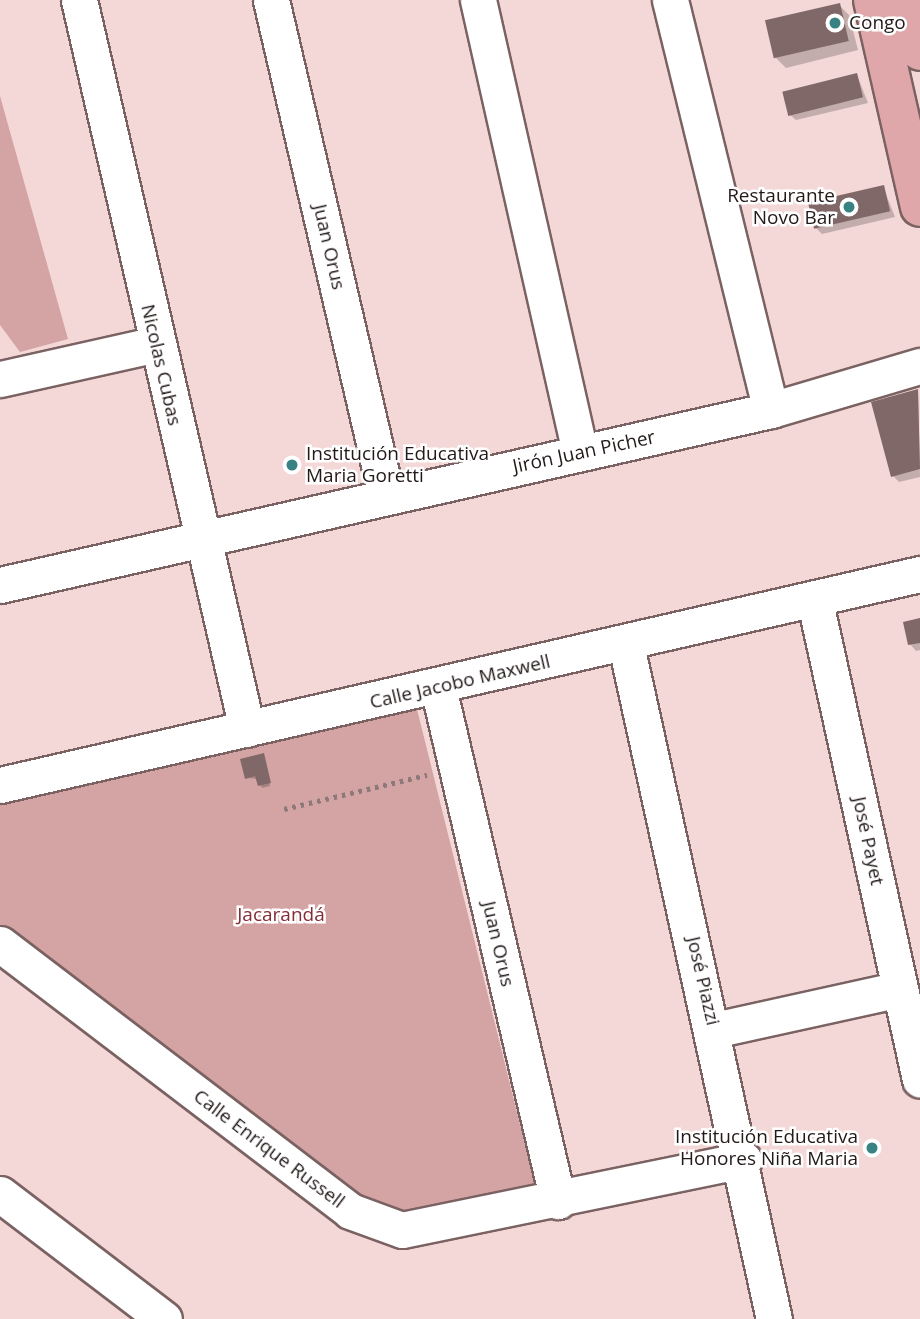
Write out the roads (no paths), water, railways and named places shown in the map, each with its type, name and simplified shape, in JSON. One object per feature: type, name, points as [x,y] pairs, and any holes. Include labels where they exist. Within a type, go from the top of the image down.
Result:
[{"type":"main road","points":[[873,0],[915,159],[920,207]]},
{"type":"main road","points":[[908,0],[920,51]]},
{"type":"street","name":"Nicolas Cubas","points":[[79,0],[201,540],[247,729]]},
{"type":"street","name":"Juan Orus","points":[[271,0],[386,494]]},
{"type":"street","points":[[478,0],[580,453]]},
{"type":"street","points":[[670,0],[771,410]]},
{"type":"street","points":[[4,371],[157,344]]},
{"type":"street","name":"Jirón Juan Picher","points":[[0,585],[201,540],[386,494],[771,410],[920,366]]},
{"type":"street","name":"Calle Jacobo Maxwell","points":[[0,785],[815,602],[920,573]]},
{"type":"street","name":"José Payet","points":[[815,602],[920,1080]]},
{"type":"street","name":"José Piazzi","points":[[626,645],[744,1160],[774,1319]]},
{"type":"street","name":"Juan Orus","points":[[438,687],[558,1201]]},
{"type":"street","name":"Calle Enrique Russell","points":[[0,944],[350,1211],[402,1230],[558,1201],[744,1160]]},
{"type":"street","points":[[714,1030],[900,989]]},
{"type":"street","points":[[0,1194],[164,1319]]},
{"type":"place","name":"Congo","points":[[835,23]]},
{"type":"place","name":"Restaurante Novo Bar","points":[[849,207]]},
{"type":"place","name":"Institución Educativa Maria Goretti","points":[[292,465]]},
{"type":"place","name":"Institución Educativa Honores Niña Maria","points":[[872,1148]]},
{"type":"park label","name":"Jacarandá","points":[[281,915]]}]
